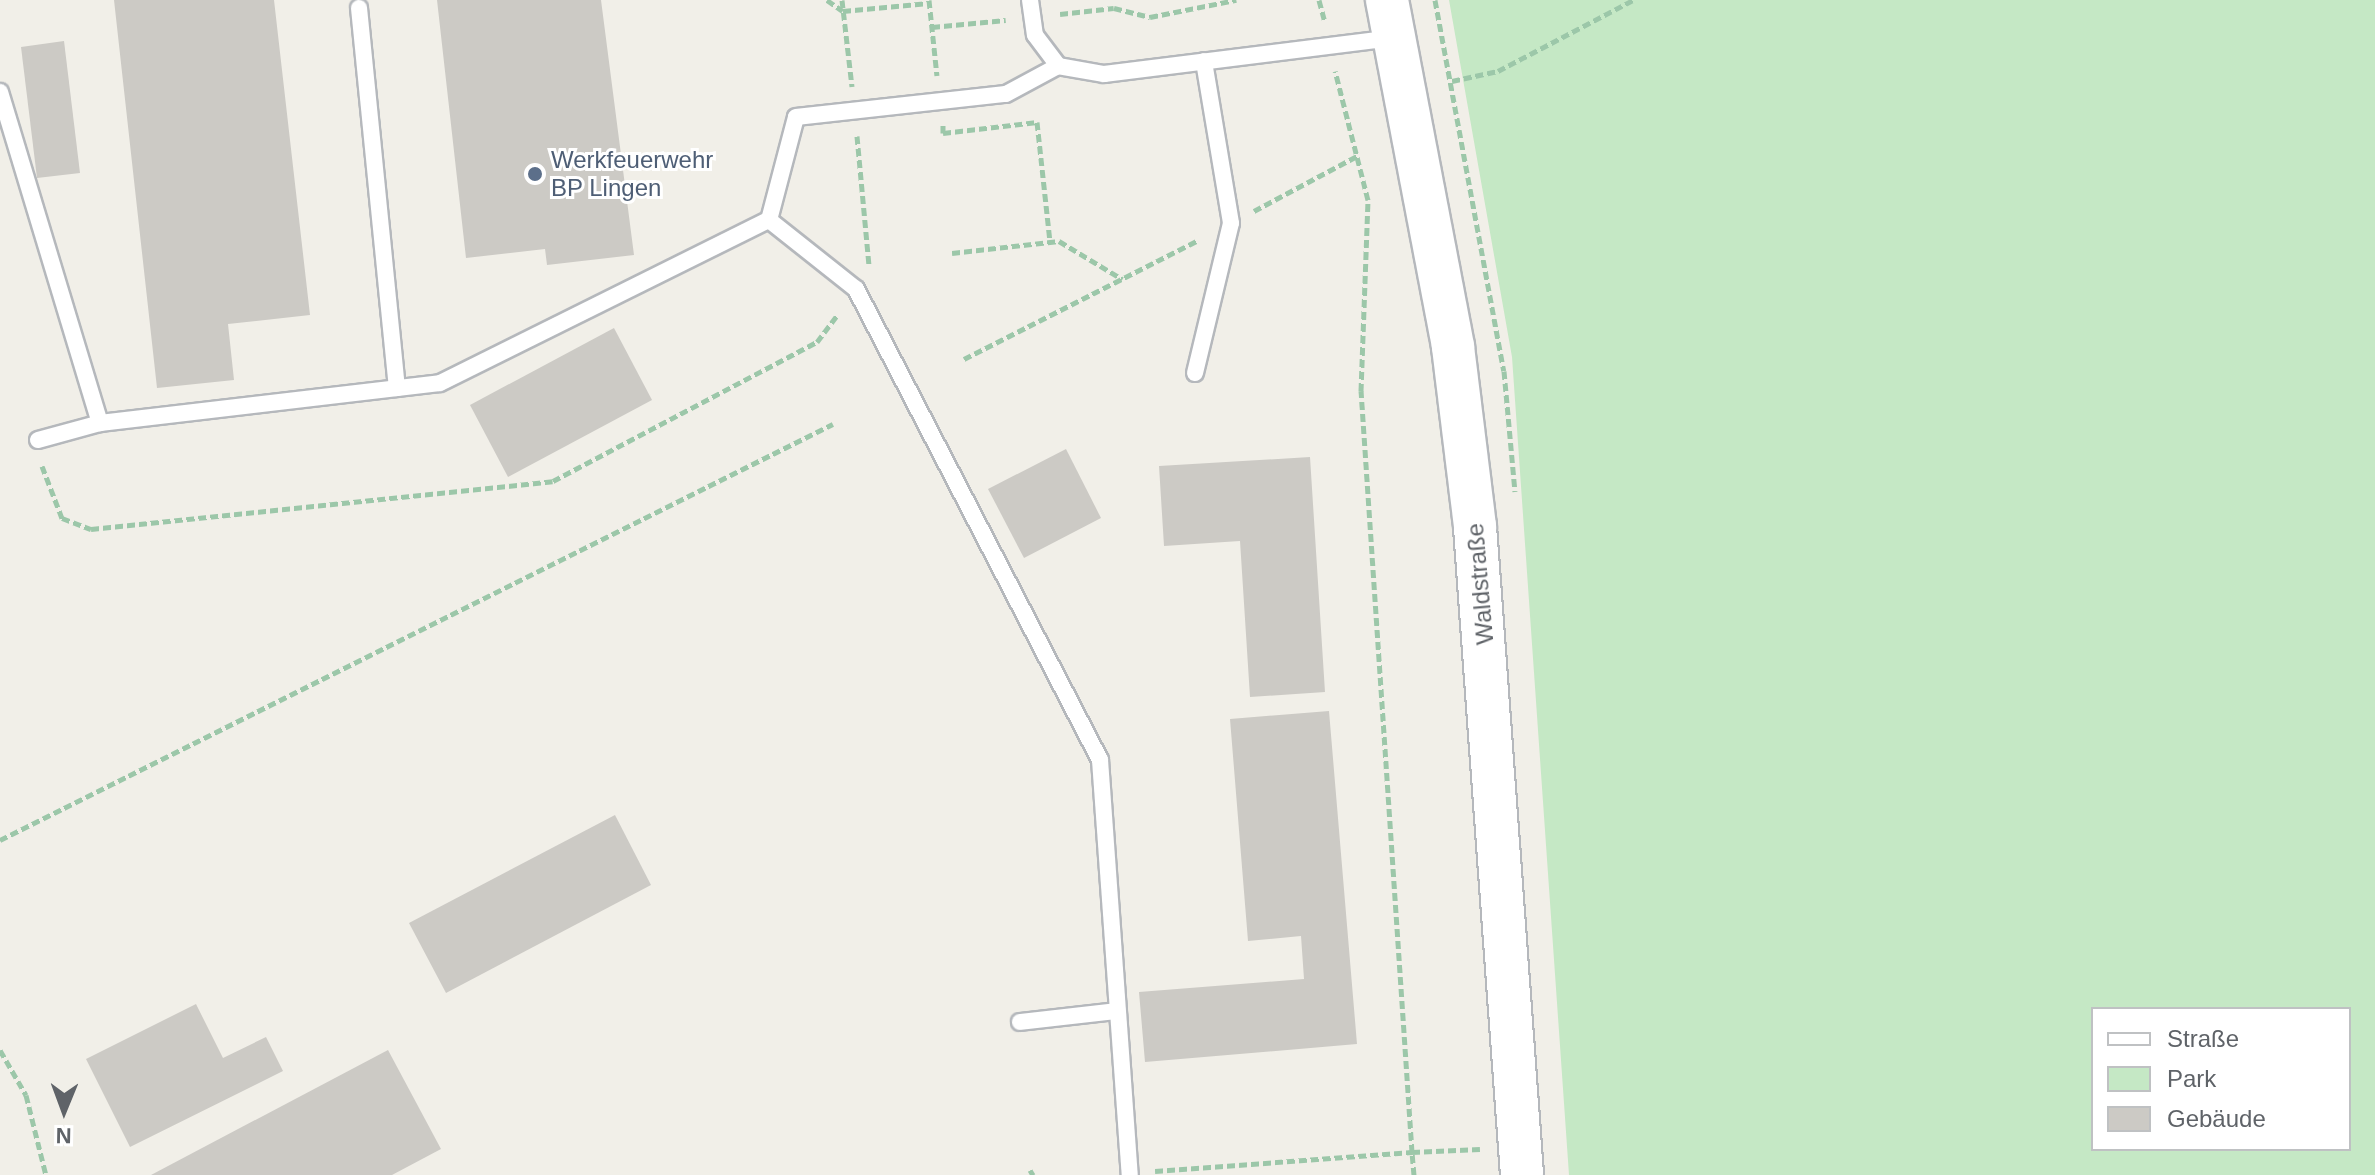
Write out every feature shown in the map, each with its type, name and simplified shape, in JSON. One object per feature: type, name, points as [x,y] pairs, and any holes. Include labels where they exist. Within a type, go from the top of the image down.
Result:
[{"type":"street","name":"Waldstraße","points":[[1395,38],[1453,347],[1475,527],[1522,1161]]},
{"type":"lane","points":[[359,8],[397,388]]},
{"type":"lane","points":[[1031,9],[1035,35],[1058,66]]},
{"type":"lane","points":[[38,440],[100,423],[440,383],[769,220],[796,117],[1006,94],[1058,66],[1104,74],[1395,38]]},
{"type":"lane","points":[[1195,373],[1231,223],[1204,61]]},
{"type":"lane","points":[[0,92],[100,423]]},
{"type":"lane","points":[[769,220],[856,289],[1100,760],[1130,1174]]},
{"type":"lane","points":[[1020,1022],[1116,1011]]},
{"type":"path","points":[[827,0],[843,11],[929,1],[943,133],[1037,122],[1050,242]]},
{"type":"path","points":[[38,440],[47,492],[62,518],[91,529],[553,481],[817,342],[856,289],[871,260],[842,0]]},
{"type":"path","points":[[932,27],[1031,9],[1114,8],[1150,17],[1236,0]]},
{"type":"path","points":[[1319,0],[1331,45],[1345,131],[1359,155],[1368,200],[1361,391],[1414,1175]]},
{"type":"path","points":[[1395,38],[1453,81],[1498,71],[1633,0]]},
{"type":"path","points":[[952,253],[1050,242],[1123,280],[964,359]]},
{"type":"path","points":[[0,840],[833,424]]},
{"type":"path","points":[[0,1050],[26,1095],[46,1175]]},
{"type":"path","points":[[1130,1174],[1412,1152],[1522,1161]]},
{"type":"green space","points":[[1449,0],[2375,0],[2375,1175],[1569,1175],[1512,357]]},
{"type":"building","points":[[114,0],[274,0],[310,315],[228,324],[234,380],[157,388]]},
{"type":"building","points":[[437,0],[601,0],[634,255],[547,265],[545,249],[466,258]]},
{"type":"building","points":[[64,41],[80,173],[37,178],[21,47]]},
{"type":"building","points":[[614,328],[652,400],[508,477],[470,405]]},
{"type":"building","points":[[1066,449],[1101,518],[1024,558],[988,489]]},
{"type":"building","points":[[1310,457],[1325,692],[1250,697],[1240,541],[1164,546],[1159,466]]},
{"type":"building","points":[[1329,711],[1357,1044],[1145,1062],[1139,992],[1304,979],[1301,936],[1248,941],[1230,719]]},
{"type":"building","points":[[615,815],[651,885],[446,993],[409,923]]},
{"type":"building","points":[[196,1004],[223,1058],[266,1037],[283,1071],[130,1147],[86,1059]]},
{"type":"building","points":[[388,1050],[441,1149],[392,1175],[151,1175]]},
{"type":"place","name":"Werkfeuerwehr BP Lingen","points":[[535,174]]}]
